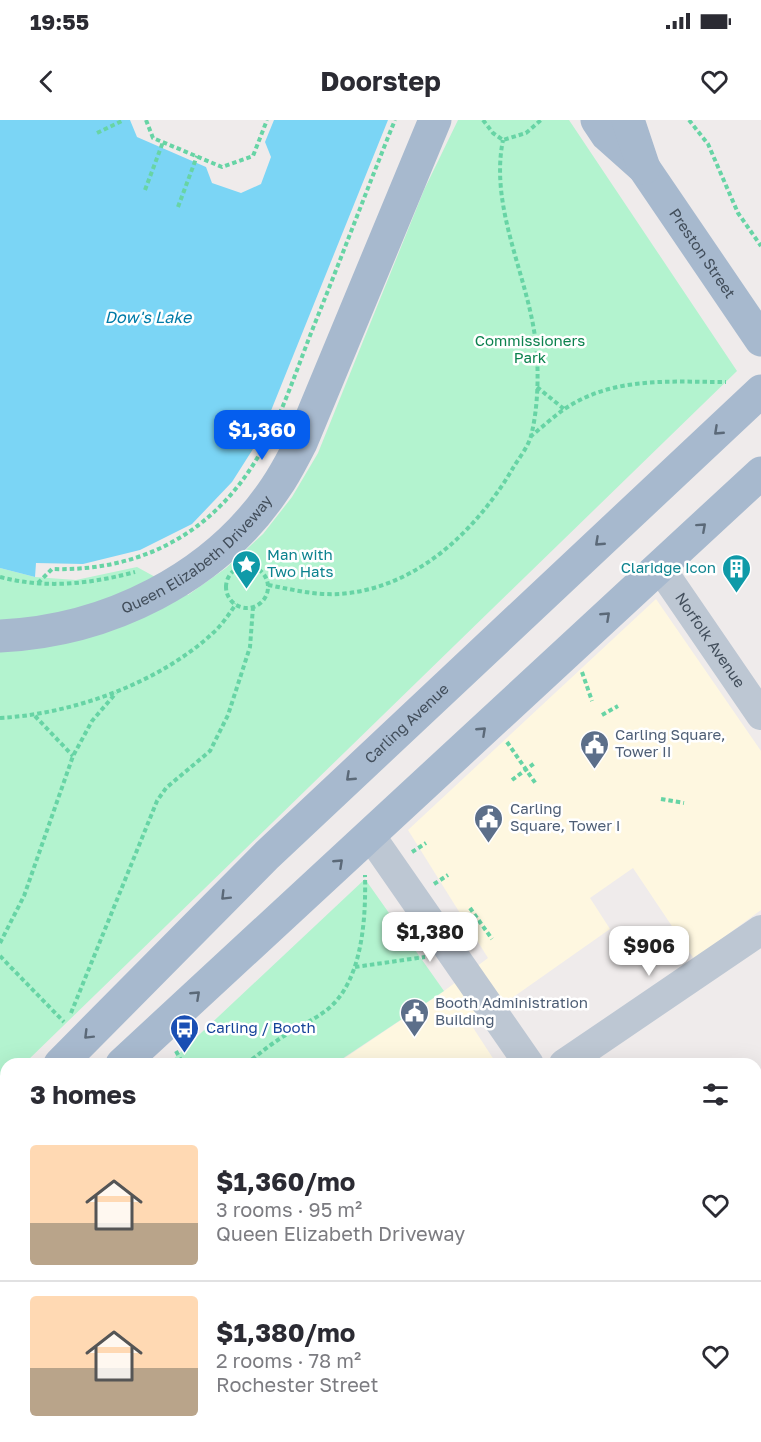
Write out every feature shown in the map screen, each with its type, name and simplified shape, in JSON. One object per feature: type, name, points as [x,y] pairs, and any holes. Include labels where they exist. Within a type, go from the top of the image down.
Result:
[{"type":"main road","name":"Queen Elizabeth Driveway","points":[[0,636],[32,634],[82,625],[127,609],[172,585],[195,569],[247,524],[276,487],[302,443],[435,120]]},
{"type":"main road","name":"Preston Street","points":[[597,120],[607,135],[644,168],[761,340]]},
{"type":"main road","name":"Preston Street","points":[[628,120],[644,168]]},
{"type":"main road","name":"Carling Avenue","points":[[67,1058],[267,855],[761,391]]},
{"type":"main road","points":[[128,1058],[761,473]]},
{"type":"street","name":"Norfolk Avenue","points":[[659,566],[761,715]]},
{"type":"street","points":[[370,835],[525,1058]]},
{"type":"street","points":[[573,1058],[761,930]]},
{"type":"path","points":[[97,133],[124,120]]},
{"type":"path","points":[[146,120],[153,138],[222,167],[253,156],[267,120]]},
{"type":"path","points":[[38,583],[52,569],[83,570],[123,562],[156,551],[190,532],[235,491],[267,441],[395,120]]},
{"type":"path","points":[[483,120],[493,133],[503,140]]},
{"type":"path","points":[[503,140],[526,133],[541,120]]},
{"type":"path","points":[[689,120],[708,144],[738,213],[761,246]]},
{"type":"path","points":[[503,140],[499,163],[502,203],[532,316],[536,347],[536,386],[530,437]]},
{"type":"path","points":[[145,190],[164,142]]},
{"type":"path","points":[[178,207],[198,156]]},
{"type":"path","points":[[268,585],[317,595],[350,593],[381,585],[417,569],[449,548],[477,520],[502,487],[530,437],[564,409],[610,388],[639,382],[726,382]]},
{"type":"path","points":[[536,386],[564,409]]},
{"type":"path","points":[[251,566],[258,569],[268,585],[265,598],[253,607],[236,604],[231,600],[227,586],[231,574],[237,569],[251,566]]},
{"type":"path","points":[[0,577],[38,583],[76,584],[144,569]]},
{"type":"path","points":[[0,718],[35,716],[116,693],[181,658],[214,632],[236,604]]},
{"type":"path","points":[[0,956],[67,1025],[157,801],[166,788],[210,751],[228,715],[250,647],[253,607]]},
{"type":"path","points":[[579,666],[592,701]]},
{"type":"path","points":[[0,943],[24,896],[73,756],[92,721],[116,693]]},
{"type":"path","points":[[602,715],[618,706]]},
{"type":"path","points":[[35,716],[73,756]]},
{"type":"path","points":[[503,737],[536,784]]},
{"type":"path","points":[[512,780],[536,762]]},
{"type":"path","points":[[661,799],[684,803]]},
{"type":"path","points":[[411,853],[426,843]]},
{"type":"path","points":[[254,1058],[284,1036],[330,1008],[355,967],[366,914],[364,873]]},
{"type":"path","points":[[433,885],[448,875]]},
{"type":"path","points":[[470,908],[492,939]]},
{"type":"path","points":[[355,967],[426,957]]},
{"type":"path","points":[[176,1051],[180,1058]]},
{"type":"shaded area","points":[[656,599],[761,751],[761,910],[694,959],[633,868],[590,898],[610,929],[472,1026],[493,1058],[345,1058],[444,991],[488,958],[408,830]]},
{"type":"green space","name":"Commissioners Park","points":[[458,120],[569,120],[737,371],[30,1058],[0,1058],[0,568],[35,577],[76,580],[137,567],[188,595],[226,568],[263,534],[292,497],[318,453],[424,190]]},
{"type":"green space","points":[[365,879],[444,991],[344,1058],[174,1058]]},
{"type":"water","name":"Dow's Lake","points":[[0,120],[130,120],[137,137],[206,167],[212,183],[241,193],[261,184],[271,157],[265,142],[274,120],[388,120],[260,438],[232,482],[192,524],[140,550],[83,564],[36,563],[35,577],[0,568]]},
{"type":"place","name":"Man with Two Hats","points":[[246,590]]},
{"type":"place","name":"Claridge Icon","points":[[737,594]]},
{"type":"place","name":"Carling Square, Tower II","points":[[594,770]]},
{"type":"place","name":"Carling Square, Tower I","points":[[489,844]]},
{"type":"place","name":"Booth Administration Building","points":[[414,1038]]},
{"type":"place","name":"Carling / Booth","points":[[185,1054]]}]
